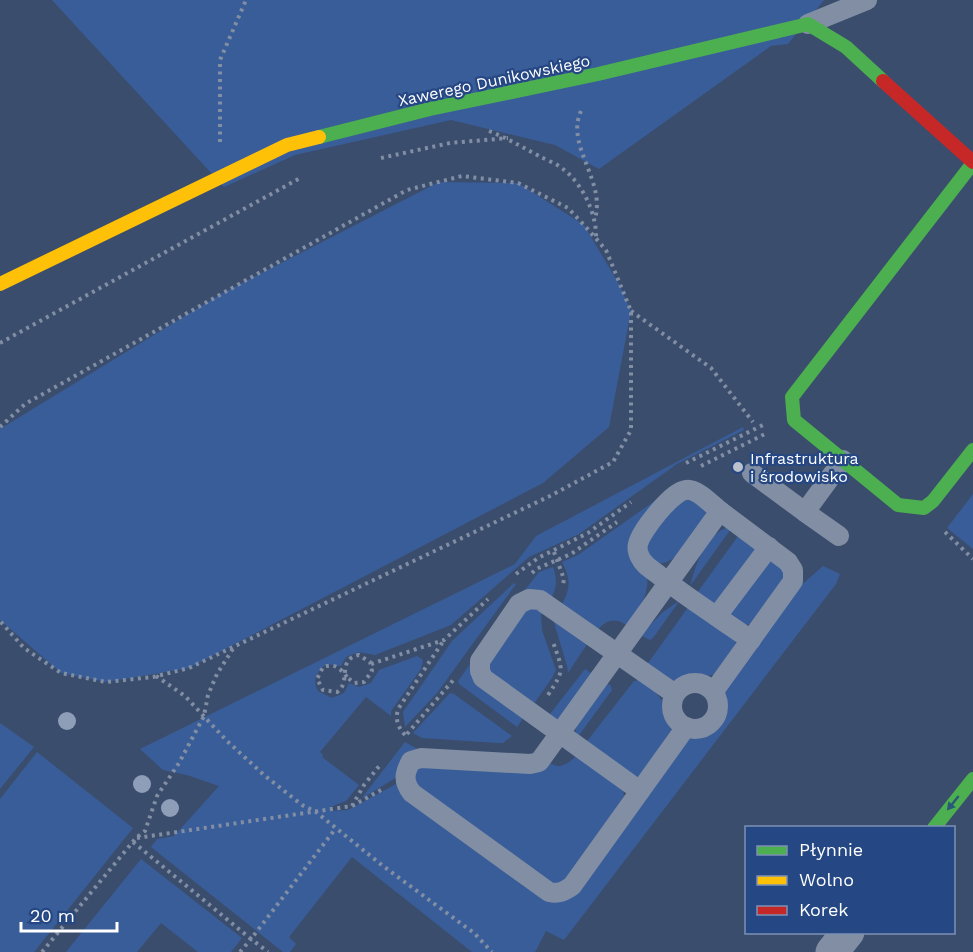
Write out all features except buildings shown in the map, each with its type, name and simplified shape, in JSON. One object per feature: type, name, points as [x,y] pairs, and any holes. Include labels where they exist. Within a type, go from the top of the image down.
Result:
[{"type":"street","name":"Xawerego Dunikowskiego","points":[[0,284],[287,145],[808,24]]},
{"type":"street","points":[[808,24],[846,47],[973,163],[792,397],[794,420],[898,505],[924,508],[933,501],[973,450]]},
{"type":"street","points":[[936,826],[973,779]]},
{"type":"street","points":[[832,952],[847,934]]},
{"type":"lane","points":[[808,24],[867,0]]},
{"type":"lane","points":[[805,512],[843,460]]},
{"type":"lane","points":[[752,473],[838,536]]},
{"type":"lane","points":[[714,692],[793,581],[793,570],[788,561],[693,490],[677,493],[640,538],[637,547],[639,556],[644,564],[751,640]]},
{"type":"lane","points":[[686,726],[572,886],[557,894],[549,892],[412,793],[405,783],[405,772],[411,761],[421,758],[531,764],[539,762],[720,511]]},
{"type":"lane","points":[[717,616],[769,547]]},
{"type":"lane","points":[[640,791],[483,678],[480,661],[519,604],[529,599],[540,600],[675,694]]},
{"type":"lane","points":[[702,683],[714,692],[718,706],[713,720],[701,728],[686,726],[679,722],[673,709],[675,694],[680,688],[702,683]]},
{"type":"path","points":[[224,176],[219,134],[220,60],[246,0]]},
{"type":"path","points":[[595,220],[598,207],[593,178],[580,147],[577,121],[598,74]]},
{"type":"path","points":[[454,105],[477,127],[508,138],[563,168],[577,183],[595,220],[596,239]]},
{"type":"path","points":[[370,160],[450,143],[508,138]]},
{"type":"path","points":[[0,343],[303,176]]},
{"type":"path","points":[[0,427],[25,404],[407,190],[462,176],[518,183],[568,208],[606,250],[631,311],[631,430],[613,462],[550,496],[189,668],[156,676],[106,682],[61,673],[24,648],[0,621]]},
{"type":"path","points":[[631,311],[711,368],[753,422]]},
{"type":"path","points":[[683,465],[793,411]]},
{"type":"path","points":[[515,575],[538,558],[588,534],[640,495]]},
{"type":"path","points":[[371,664],[444,640],[490,598]]},
{"type":"path","points":[[42,952],[134,840],[145,831],[157,796],[179,763],[204,716],[208,694],[235,645]]},
{"type":"path","points":[[371,664],[367,659],[354,656],[347,661],[344,674],[343,686],[337,692],[323,690],[318,683],[318,675],[323,667],[327,666],[336,666],[344,674],[350,681],[364,682],[370,675],[371,664]]},
{"type":"path","points":[[156,676],[185,696],[264,775],[474,933],[492,952]]},
{"type":"path","points":[[134,840],[352,806],[361,791]]},
{"type":"path","points":[[240,952],[336,828]]},
{"type":"path","points":[[134,840],[268,952]]},
{"type":"shaded area","points":[[52,0],[824,0],[788,44],[771,46],[599,169],[555,145],[451,120],[295,155],[224,187]]},
{"type":"shaded area","points":[[439,182],[518,183],[584,225],[620,286],[631,311],[609,427],[543,483],[189,668],[106,682],[61,673],[0,620],[0,429],[221,294]]},
{"type":"shaded area","points":[[743,427],[744,430],[677,464],[579,534],[529,557],[451,625],[375,655],[359,652],[346,657],[341,666],[327,664],[316,676],[315,683],[318,691],[332,698],[344,693],[349,683],[359,687],[371,683],[379,670],[417,656],[423,660],[421,669],[391,711],[391,716],[366,697],[320,752],[322,757],[359,785],[346,801],[330,807],[330,811],[348,810],[398,783],[554,901],[680,749],[691,738],[709,735],[719,729],[725,717],[725,689],[798,588],[823,566],[840,574],[836,584],[564,940],[546,931],[535,952],[472,952],[352,857],[289,937],[296,944],[290,952],[283,952],[151,847],[157,839],[174,836],[219,786],[163,770],[140,749],[515,564],[536,536]]},
{"type":"shaded area","points":[[666,493],[638,531],[645,559],[647,580],[643,601],[629,627],[619,621],[610,621],[595,633],[559,609],[566,597],[568,586],[562,562],[578,555]]},
{"type":"shaded area","points":[[973,494],[973,549],[947,528]]},
{"type":"shaded area","points":[[687,497],[706,510],[702,524],[691,541],[676,556],[663,563],[652,560],[647,555],[646,541],[678,500]]},
{"type":"shaded area","points":[[733,526],[690,586],[704,549],[716,534]]},
{"type":"shaded area","points":[[741,532],[756,546],[756,554],[720,602],[714,603],[697,593]]},
{"type":"shaded area","points":[[767,559],[775,559],[787,574],[754,623],[741,624],[730,615],[731,608]]},
{"type":"shaded area","points":[[553,567],[556,582],[552,597],[518,599],[539,572]]},
{"type":"shaded area","points":[[514,583],[516,584],[437,693],[405,727],[403,712],[452,641]]},
{"type":"shaded area","points":[[680,600],[653,638],[650,640],[640,635],[662,613]]},
{"type":"shaded area","points":[[689,606],[735,639],[736,644],[718,674],[667,682],[646,666]]},
{"type":"shaded area","points":[[527,608],[545,609],[541,615],[542,630],[556,670],[533,705],[490,672],[490,663]]},
{"type":"shaded area","points":[[553,619],[589,641],[568,673],[567,666]]},
{"type":"shaded area","points":[[473,660],[524,717],[517,727],[459,684],[458,681]]},
{"type":"shaded area","points":[[585,669],[594,675],[561,719],[547,718]]},
{"type":"shaded area","points":[[640,680],[660,697],[672,733],[647,770],[638,777],[630,776],[584,745],[634,681]]},
{"type":"shaded area","points":[[605,682],[611,686],[612,690],[577,738],[575,726]]},
{"type":"shaded area","points":[[450,693],[512,736],[503,743],[498,743],[422,738],[413,733]]},
{"type":"shaded area","points":[[0,723],[34,747],[0,789]]},
{"type":"shaded area","points":[[405,742],[421,751],[397,777],[361,799]]},
{"type":"shaded area","points":[[37,752],[133,828],[34,952],[0,952],[0,799]]},
{"type":"shaded area","points":[[576,756],[623,790],[624,796],[565,882],[557,886],[414,786],[416,768],[547,760],[554,765],[562,766]]},
{"type":"shaded area","points":[[141,859],[242,938],[231,952],[198,952],[161,923],[137,952],[66,952]]},
{"type":"traffic: fast","points":[[319,137],[430,109],[598,74],[808,24],[846,47],[883,81]]},
{"type":"traffic: fast","points":[[973,163],[792,397],[794,420],[898,505],[924,508],[933,501],[973,450]]},
{"type":"traffic: fast","points":[[936,826],[973,779]]},
{"type":"traffic: slow","points":[[0,284],[287,145],[319,137]]},
{"type":"traffic: jam","points":[[883,81],[973,162]]},
{"type":"place","name":"Infrastruktura i środowisko","points":[[738,467]]}]
